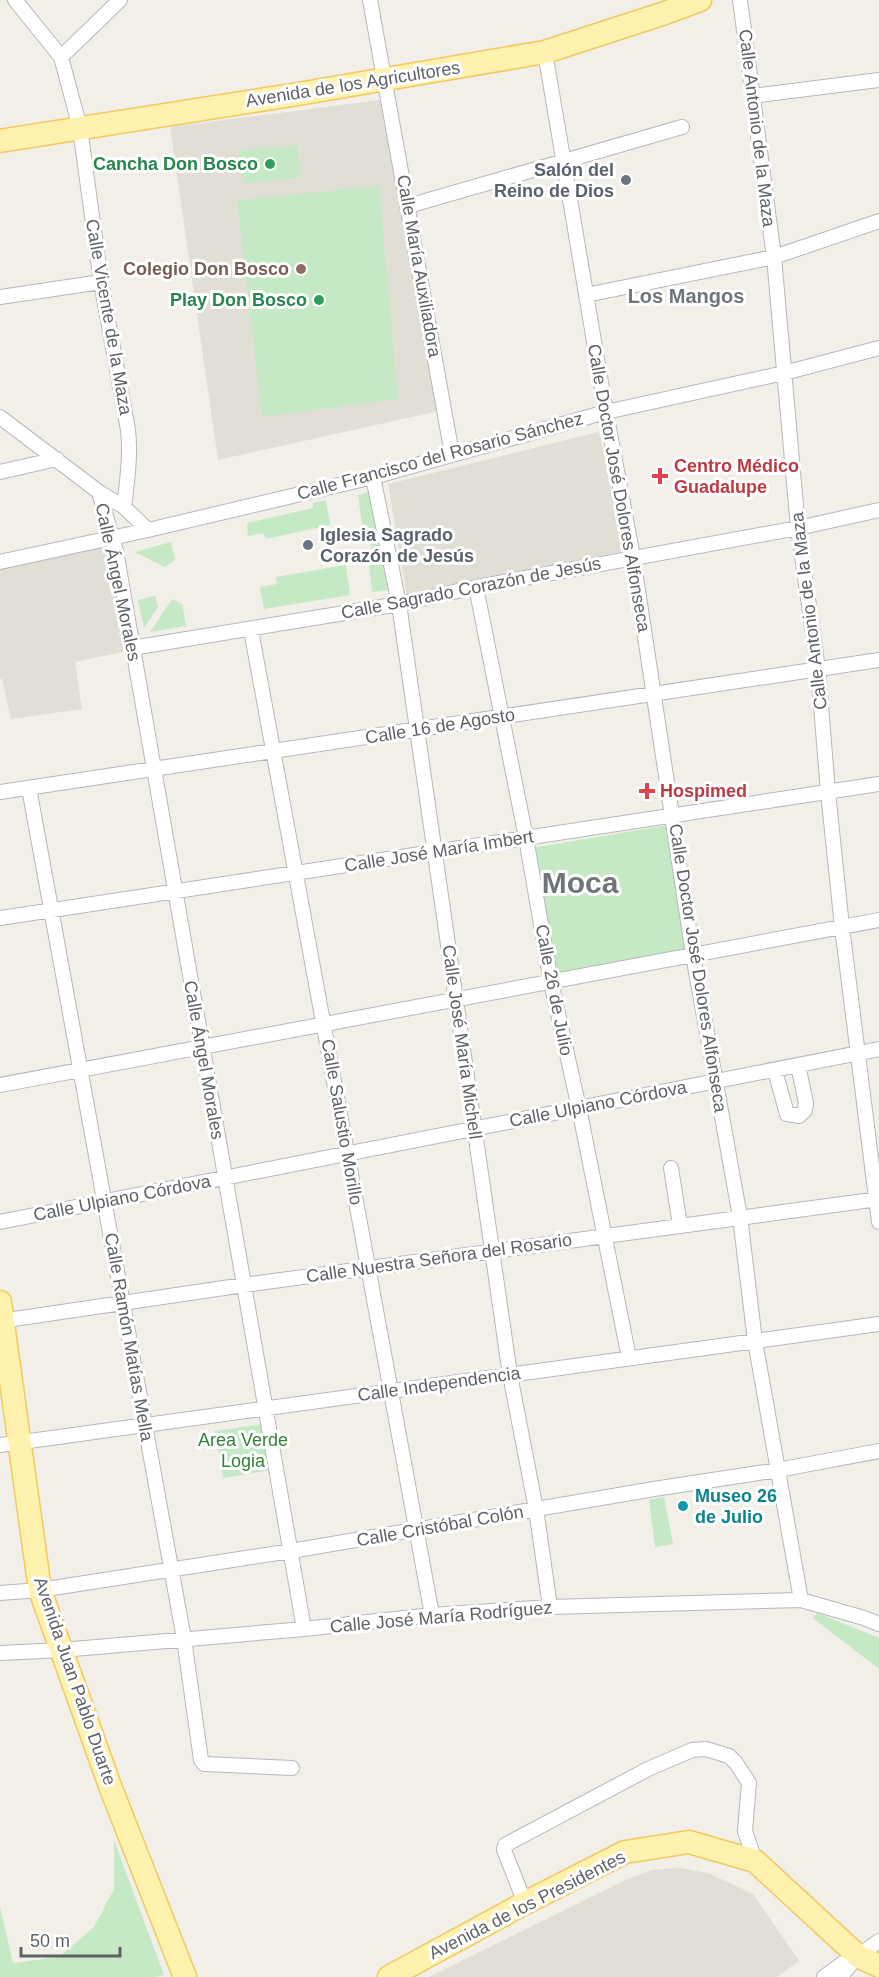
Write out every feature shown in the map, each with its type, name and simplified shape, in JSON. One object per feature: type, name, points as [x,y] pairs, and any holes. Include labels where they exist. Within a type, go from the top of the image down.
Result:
[{"type":"main road","name":"Avenida de los Agricultores","points":[[0,141],[545,52],[700,0]]},
{"type":"main road","name":"Avenida Juan Pablo Duarte","points":[[1,1314],[9,1444],[40,1590],[110,1786],[186,1976]]},
{"type":"main road","name":"Avenida de los Presidentes","points":[[389,1977],[625,1852],[689,1842],[755,1861],[858,1956],[879,1966]]},
{"type":"street","points":[[15,0],[61,57],[120,0]]},
{"type":"street","name":"Calle María Auxiliadora","points":[[370,0],[452,453]]},
{"type":"street","name":"Calle Antonio de la Maza","points":[[740,0],[774,257],[798,528],[818,669],[842,927],[878,1199],[879,1222]]},
{"type":"street","name":"Calle Doctor José Dolores Alfonseca","points":[[545,52],[633,557],[693,955],[740,1217],[755,1341],[801,1600]]},
{"type":"street","name":"Calle Vicente de la Maza","points":[[61,57],[80,128],[101,282],[130,448],[124,507]]},
{"type":"street","points":[[752,96],[879,80]]},
{"type":"street","points":[[408,206],[564,159],[682,127]]},
{"type":"street","points":[[586,295],[774,257],[879,221]]},
{"type":"street","points":[[0,297],[101,282]]},
{"type":"street","name":"Calle Francisco del Rosario Sánchez","points":[[0,562],[373,477],[452,453],[606,412],[784,373],[879,348]]},
{"type":"street","name":"Calle Ángel Morales","points":[[0,417],[99,492],[124,507],[148,530]]},
{"type":"street","points":[[0,472],[57,459]]},
{"type":"street","name":"Calle José María Michell","points":[[373,477],[399,604],[510,1375],[536,1509],[550,1607]]},
{"type":"street","name":"Calle Ángel Morales","points":[[99,492],[116,551],[304,1629]]},
{"type":"street","name":"Calle Sagrado Corazón de Jesús","points":[[132,648],[399,604],[476,586],[798,528],[879,510]]},
{"type":"street","name":"Calle 26 de Julio","points":[[476,586],[526,838],[550,982],[579,1108],[628,1358]]},
{"type":"street","name":"Calle Salustio Morillo","points":[[251,630],[432,1615]]},
{"type":"street","name":"Calle 16 de Agosto","points":[[0,792],[879,660]]},
{"type":"street","name":"Calle José María Imbert","points":[[0,918],[879,784]]},
{"type":"street","name":"Calle Ramón Matías Mella","points":[[29,788],[184,1639],[202,1763],[292,1768]]},
{"type":"street","points":[[0,1085],[879,920]]},
{"type":"street","name":"Calle Ulpiano Córdova","points":[[0,1222],[879,1049]]},
{"type":"street","points":[[775,1071],[787,1114],[799,1116],[805,1110],[806,1103],[798,1065]]},
{"type":"street","points":[[672,1168],[680,1225]]},
{"type":"street","name":"Calle Nuestra Señora del Rosario","points":[[1,1314],[124,1303],[878,1199]]},
{"type":"street","name":"Calle Independencia","points":[[9,1444],[879,1324]]},
{"type":"street","name":"Calle Cristóbal Colón","points":[[0,1593],[40,1590],[291,1551],[879,1451]]},
{"type":"street","name":"Calle José María Rodríguez","points":[[0,1653],[62,1650],[304,1629],[432,1615],[550,1607],[801,1600],[879,1624]]},
{"type":"street","points":[[525,1903],[504,1845],[648,1769],[696,1749],[712,1750],[729,1756],[749,1783],[745,1831],[755,1861]]},
{"type":"street","points":[[824,1977],[879,1941]]},
{"type":"street","points":[[840,1977],[858,1956]]},
{"type":"shaded area","name":"Colegio Don Bosco","points":[[380,100],[439,411],[218,460],[170,127]]},
{"type":"shaded area","points":[[599,432],[624,551],[407,596],[388,484]]},
{"type":"shaded area","points":[[107,544],[127,651],[75,662],[82,709],[11,719],[2,679],[0,679],[0,569]]},
{"type":"shaded area","points":[[679,1868],[708,1873],[753,1894],[799,1961],[777,1977],[429,1977],[625,1880],[651,1870]]},
{"type":"green space","name":"Cancha Don Bosco","points":[[297,145],[301,177],[244,183],[239,151]]},
{"type":"green space","name":"Play Don Bosco","points":[[379,186],[398,399],[262,417],[237,200]]},
{"type":"green space","points":[[372,491],[389,590],[372,592],[368,555],[372,550],[369,529],[362,524],[358,495]]},
{"type":"green space","points":[[326,500],[330,525],[266,539],[263,533],[248,536],[247,523],[313,508],[313,503]]},
{"type":"green space","points":[[171,542],[175,560],[165,567],[135,552]]},
{"type":"green space","points":[[346,565],[350,595],[264,609],[260,587],[277,584],[276,577]]},
{"type":"green space","points":[[155,596],[158,607],[144,628],[138,600]]},
{"type":"green space","points":[[172,599],[182,604],[186,626],[150,632]]},
{"type":"green space","points":[[668,825],[685,950],[554,978],[532,848]]},
{"type":"green space","name":"Area Verde Logia","points":[[262,1424],[271,1470],[223,1478],[215,1431]]},
{"type":"green space","points":[[664,1497],[673,1544],[655,1547],[649,1500]]},
{"type":"green space","points":[[817,1613],[879,1638],[879,1669],[813,1618]]},
{"type":"green space","points":[[114,1840],[164,1975],[156,1977],[0,1977],[0,1907],[13,1963],[59,1957],[94,1927],[114,1889]]},
{"type":"place","name":"Cancha Don Bosco","points":[[270,164]]},
{"type":"place","name":"Salón del Reino de Dios","points":[[626,180]]},
{"type":"place","name":"Colegio Don Bosco","points":[[301,269]]},
{"type":"place","name":"Play Don Bosco","points":[[319,300]]},
{"type":"place","name":"Centro Médico Guadalupe","points":[[660,476]]},
{"type":"place","name":"Iglesia Sagrado Corazón de Jesús","points":[[308,545]]},
{"type":"place","name":"Hospimed","points":[[647,791]]},
{"type":"place","name":"Museo 26 de Julio","points":[[683,1506]]},
{"type":"district","name":"Los Mangos","points":[[686,296]]},
{"type":"district","name":"Moca","points":[[580,883]]}]
